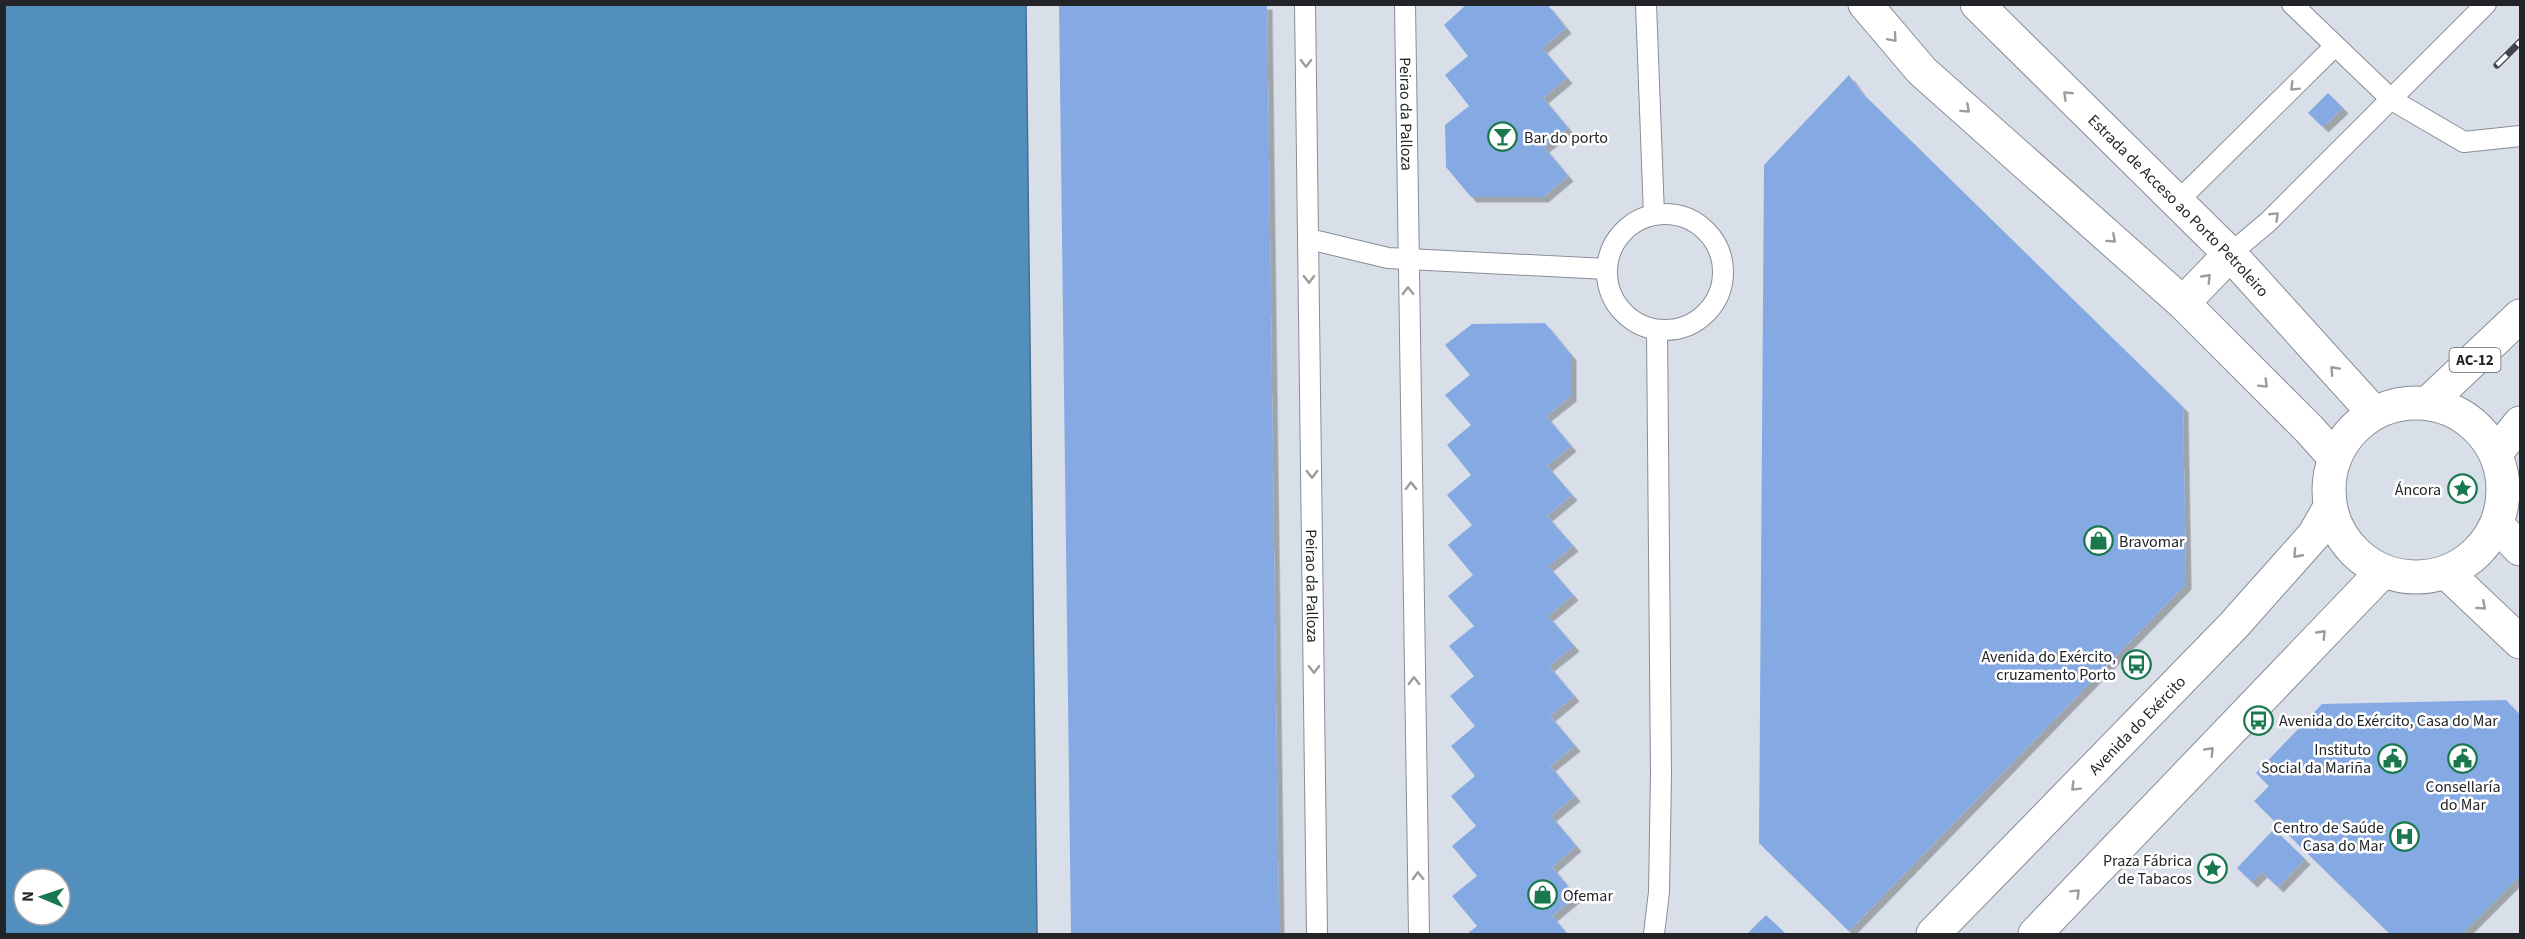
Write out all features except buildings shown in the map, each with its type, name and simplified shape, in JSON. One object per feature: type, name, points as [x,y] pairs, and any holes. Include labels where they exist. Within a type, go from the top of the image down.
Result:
[{"type":"main road","points":[[1865,4],[1922,71],[2183,303],[2335,458]]},
{"type":"main road","name":"Estrada de Acceso ao Porto Petroleiro","points":[[1977,4],[2230,254],[2303,338],[2374,413]]},
{"type":"main road","points":[[2183,303],[2230,254]]},
{"type":"main road","name":"AC-12","points":[[2428,403],[2520,316]]},
{"type":"main road","points":[[2428,403],[2468,418],[2487,438],[2496,453],[2504,487],[2497,525],[2480,551],[2447,573],[2416,579],[2383,571],[2360,558],[2342,540],[2330,507],[2329,480],[2335,458],[2353,429],[2374,413],[2396,404],[2428,403]]},
{"type":"main road","points":[[2496,453],[2520,423]]},
{"type":"main road","name":"Avenida do Exército","points":[[1933,934],[2234,625],[2314,535],[2330,507]]},
{"type":"main road","points":[[2497,525],[2520,549]]},
{"type":"main road","points":[[2035,934],[2383,571]]},
{"type":"main road","points":[[2447,573],[2520,642]]},
{"type":"lane","name":"Peirao da Palloza","points":[[1305,4],[1317,934]]},
{"type":"lane","name":"Peirao da Palloza","points":[[1405,4],[1407,259],[1419,934]]},
{"type":"lane","points":[[1646,4],[1654,215]]},
{"type":"lane","points":[[2292,4],[2392,100],[2464,142],[2520,136]]},
{"type":"lane","points":[[2230,254],[2268,222],[2486,4]]},
{"type":"lane","points":[[2177,202],[2335,46]]},
{"type":"lane","points":[[1654,215],[1680,216],[1698,224],[1714,240],[1724,269],[1721,290],[1712,308],[1696,322],[1678,329],[1657,330],[1633,321],[1618,307],[1609,289],[1607,269],[1612,249],[1624,232],[1635,222],[1654,215]]},
{"type":"lane","points":[[1309,239],[1388,258],[1607,269]]},
{"type":"lane","points":[[1654,934],[1659,892],[1661,774],[1657,330]]},
{"type":"water","points":[[5,4],[1026,5],[1037,934],[5,934]]},
{"type":"railway","points":[[2497,65],[2520,42]]},
{"type":"place","name":"Bar do porto","points":[[1503,137]]},
{"type":"place","name":"Áncora","points":[[2462,489]]},
{"type":"place","name":"Bravomar","points":[[2098,541]]},
{"type":"place","name":"Avenida do Exército, cruzamento Porto","points":[[2137,665]]},
{"type":"place","name":"Avenida do Exército, Casa do Mar","points":[[2258,720]]},
{"type":"place","name":"Instituto Social da Mariña","points":[[2392,758]]},
{"type":"place","name":"Consellaría do Mar","points":[[2463,758]]},
{"type":"place","name":"Centro de Saúde Casa do Mar","points":[[2405,836]]},
{"type":"place","name":"Praza Fábrica de Tabacos","points":[[2213,869]]},
{"type":"place","name":"Ofemar","points":[[1542,895]]}]
